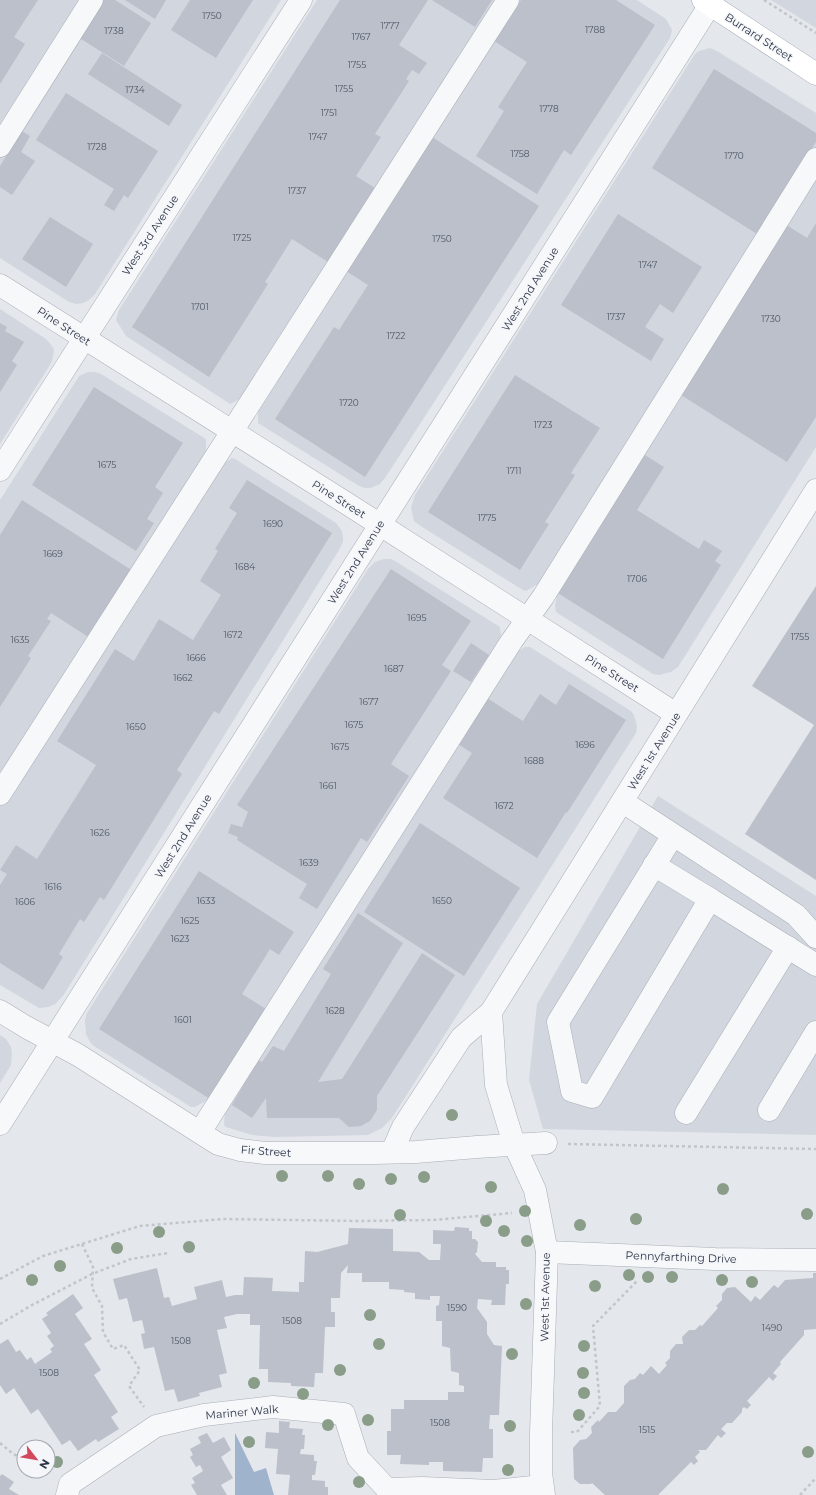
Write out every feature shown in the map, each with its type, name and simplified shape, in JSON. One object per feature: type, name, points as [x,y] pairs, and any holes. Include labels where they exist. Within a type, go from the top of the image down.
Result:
[{"type":"main road","name":"Burrard Street","points":[[709,2],[816,74]]},
{"type":"street","points":[[0,146],[92,0]]},
{"type":"street","name":"West 3rd Avenue","points":[[0,470],[301,0]]},
{"type":"street","points":[[0,794],[508,0]]},
{"type":"street","name":"West 2nd Avenue","points":[[0,1124],[380,525],[709,2]]},
{"type":"street","points":[[200,1132],[526,619],[543,597],[816,159]]},
{"type":"street","name":"Pine Street","points":[[0,285],[676,714]]},
{"type":"street","name":"West 1st Avenue","points":[[392,1152],[403,1127],[461,1038],[491,1012],[816,490]]},
{"type":"street","points":[[623,802],[806,915],[816,937]]},
{"type":"street","points":[[673,834],[558,1022],[572,1091],[592,1097],[710,899]]},
{"type":"street","points":[[654,864],[816,965]]},
{"type":"street","points":[[686,1113],[788,947]]},
{"type":"street","name":"Fir Street","points":[[0,1011],[78,1055],[218,1144],[240,1150],[265,1153],[416,1152],[514,1144],[546,1143]]},
{"type":"street","name":"West 1st Avenue","points":[[491,1012],[496,1085],[514,1144],[535,1190],[546,1252],[541,1433],[543,1490]]},
{"type":"street","points":[[769,1110],[816,1032]]},
{"type":"street","name":"Pennyfarthing Drive","points":[[546,1252],[715,1259],[816,1260]]},
{"type":"street","name":"Mariner Walk","points":[[66,1495],[70,1484],[156,1426],[204,1415],[273,1407],[344,1414],[358,1458],[387,1489],[419,1491]]},
{"type":"street","points":[[419,1491],[543,1490]]},
{"type":"path","points":[[764,0],[816,33]]},
{"type":"path","points":[[546,1143],[816,1149]]},
{"type":"path","points":[[0,1279],[43,1256],[140,1226],[222,1219],[359,1221],[426,1220],[512,1213]]},
{"type":"path","points":[[82,1244],[93,1267],[92,1288],[102,1306],[103,1332],[113,1349],[124,1345],[140,1370],[129,1386],[143,1404],[156,1426]]},
{"type":"path","points":[[0,1324],[32,1305],[92,1274],[130,1259],[168,1253]]},
{"type":"path","points":[[571,1432],[577,1432],[600,1406],[593,1326],[660,1257]]},
{"type":"path","points":[[0,1443],[16,1455]]},
{"type":"path","points":[[800,1495],[816,1478]]},
{"type":"shaded area","points":[[0,0],[281,0],[95,294],[83,303],[76,304],[69,302],[0,258]]},
{"type":"shaded area","points":[[317,0],[637,0],[666,19],[672,30],[670,38],[385,478],[380,484],[371,488],[359,486],[258,423],[258,407],[244,397],[230,404],[126,336],[116,320],[119,310]]},
{"type":"shaded area","points":[[771,0],[816,0],[816,28]]},
{"type":"shaded area","points":[[710,48],[816,113],[816,447],[678,667],[671,672],[659,675],[653,674],[556,612],[555,605],[557,596],[538,584],[526,591],[523,590],[419,525],[414,521],[411,508],[415,495],[695,54],[699,51]]},
{"type":"shaded area","points":[[0,309],[46,339],[54,350],[52,361],[48,368],[0,444]]},
{"type":"shaded area","points":[[88,372],[101,374],[206,439],[206,455],[220,466],[232,458],[235,459],[336,523],[342,531],[343,542],[63,996],[55,1004],[48,1007],[39,1008],[0,985],[0,500],[79,376]]},
{"type":"shaded area","points":[[384,559],[391,559],[395,561],[500,627],[500,642],[515,653],[525,647],[530,647],[631,711],[634,715],[637,726],[636,733],[391,1119],[382,1128],[368,1135],[275,1137],[252,1135],[226,1127],[224,1125],[225,1110],[209,1099],[195,1107],[191,1107],[94,1046],[86,1034],[85,1020],[87,1013],[368,569],[375,562]]},
{"type":"shaded area","points":[[658,796],[816,896],[816,1135],[543,1129],[529,1080],[537,1004]]},
{"type":"shaded area","points":[[0,1035],[6,1039],[11,1047],[12,1054],[11,1065],[0,1083]]},
{"type":"water","points":[[235,1433],[254,1472],[266,1468],[274,1495],[235,1495]]},
{"type":"building","points":[[0,0],[38,0],[14,37],[25,44],[0,84]]},
{"type":"building","points":[[101,0],[115,0],[151,23],[124,66],[78,37]]},
{"type":"building","points":[[125,0],[166,0],[155,19]]},
{"type":"building","points":[[190,0],[253,0],[216,58],[171,30]]},
{"type":"building","points":[[340,0],[428,0],[399,45],[427,63],[419,74],[412,70],[406,79],[409,81],[375,134],[381,137],[356,176],[375,188],[328,262],[292,239],[265,282],[268,284],[209,377],[132,327]]},
{"type":"building","points":[[432,0],[492,0],[475,27]]},
{"type":"building","points":[[521,0],[616,0],[655,25],[571,155],[564,150],[537,194],[476,156],[504,111],[498,107],[527,62],[494,41]]},
{"type":"building","points":[[102,53],[182,105],[169,126],[88,74]]},
{"type":"building","points":[[714,69],[816,133],[816,142],[757,234],[652,168]]},
{"type":"building","points":[[66,93],[158,151],[128,198],[124,195],[114,211],[104,205],[114,189],[36,140]]},
{"type":"building","points":[[22,131],[30,136],[21,152],[35,161],[12,195],[0,187],[0,166]]},
{"type":"building","points":[[432,137],[539,206],[365,477],[275,419],[334,327],[339,330],[368,285],[346,271]]},
{"type":"building","points":[[618,214],[702,267],[673,313],[660,304],[645,327],[664,339],[651,361],[561,305]]},
{"type":"building","points":[[50,217],[93,244],[66,287],[22,259]]},
{"type":"building","points":[[816,223],[816,417],[787,462],[678,393],[785,224],[807,238]]},
{"type":"building","points":[[0,323],[7,327],[5,331],[24,342],[12,361],[17,365],[0,392]]},
{"type":"building","points":[[515,375],[600,428],[571,473],[575,475],[545,522],[549,524],[520,570],[428,512]]},
{"type":"building","points":[[94,387],[183,443],[155,487],[163,493],[147,519],[154,523],[136,551],[32,485]]},
{"type":"building","points":[[640,452],[664,467],[637,510],[699,549],[704,540],[722,551],[715,561],[721,565],[663,659],[553,590]]},
{"type":"building","points":[[247,480],[332,533],[219,714],[214,711],[177,770],[182,774],[104,900],[100,897],[84,922],[80,919],[59,954],[63,957],[43,990],[0,963],[0,885],[7,874],[0,870],[16,845],[37,859],[96,765],[57,741],[115,649],[134,661],[159,619],[193,640],[221,595],[200,581],[218,551],[215,549],[237,513],[229,508]]},
{"type":"building","points":[[22,500],[133,571],[90,638],[51,613],[47,619],[51,621],[28,656],[31,658],[0,707],[0,535]]},
{"type":"building","points":[[391,569],[471,621],[442,665],[451,671],[391,764],[409,776],[367,842],[361,838],[317,909],[299,898],[307,884],[237,840],[238,837],[228,833],[231,824],[242,827],[248,812],[237,805]]},
{"type":"building","points":[[816,586],[816,880],[745,834],[814,725],[752,686]]},
{"type":"building","points":[[471,643],[489,655],[471,682],[453,671]]},
{"type":"building","points":[[569,684],[626,720],[537,858],[443,798],[472,753],[458,744],[487,698],[523,721],[540,694],[556,705]]},
{"type":"building","points":[[420,823],[520,888],[464,976],[364,912]]},
{"type":"building","points":[[199,871],[294,932],[279,955],[270,949],[242,994],[266,1009],[210,1099],[99,1029]]},
{"type":"building","points":[[358,913],[403,943],[318,1082],[342,1079],[422,953],[455,975],[377,1096],[377,1110],[370,1121],[361,1126],[349,1127],[339,1118],[267,1118],[266,1098],[252,1118],[232,1105],[258,1060],[262,1062],[273,1046],[284,1051],[331,974],[323,969]]},
{"type":"building","points":[[455,1227],[469,1228],[469,1231],[472,1231],[472,1239],[475,1239],[478,1242],[477,1252],[475,1254],[482,1262],[496,1262],[496,1267],[506,1267],[506,1270],[509,1270],[509,1284],[506,1284],[505,1305],[491,1305],[492,1300],[478,1299],[477,1308],[487,1322],[487,1334],[494,1345],[502,1346],[499,1415],[490,1415],[489,1429],[493,1429],[493,1458],[483,1458],[482,1472],[443,1471],[443,1462],[429,1462],[429,1465],[400,1464],[401,1455],[387,1455],[387,1431],[391,1431],[391,1409],[404,1409],[404,1400],[448,1400],[448,1392],[464,1392],[464,1386],[459,1385],[459,1373],[451,1371],[450,1348],[442,1346],[442,1321],[436,1321],[436,1306],[439,1305],[440,1296],[430,1296],[430,1300],[415,1299],[415,1293],[404,1292],[404,1290],[389,1289],[389,1282],[362,1282],[362,1273],[347,1273],[348,1265],[341,1273],[340,1298],[331,1298],[331,1312],[335,1312],[335,1327],[325,1327],[323,1373],[315,1373],[314,1387],[291,1386],[291,1383],[268,1382],[268,1369],[259,1369],[260,1325],[250,1325],[250,1314],[237,1314],[224,1317],[227,1328],[217,1330],[227,1373],[219,1375],[222,1387],[199,1393],[200,1396],[178,1402],[174,1389],[165,1391],[154,1347],[144,1349],[141,1334],[145,1333],[142,1320],[133,1322],[127,1298],[119,1300],[113,1279],[157,1268],[164,1298],[169,1297],[172,1306],[197,1299],[194,1287],[222,1280],[226,1297],[243,1295],[244,1277],[273,1278],[272,1291],[299,1292],[299,1282],[304,1282],[305,1251],[317,1252],[348,1244],[349,1228],[393,1229],[393,1251],[419,1252],[429,1260],[440,1260],[441,1244],[433,1244],[433,1230],[454,1231]]},
{"type":"building","points":[[813,1273],[816,1273],[816,1329],[804,1330],[804,1335],[780,1362],[781,1364],[773,1373],[777,1376],[773,1381],[769,1377],[747,1401],[751,1405],[747,1409],[744,1407],[742,1412],[732,1423],[727,1423],[721,1429],[726,1433],[721,1438],[718,1435],[706,1450],[698,1450],[700,1452],[695,1457],[698,1461],[694,1465],[691,1462],[658,1495],[605,1495],[592,1483],[580,1484],[574,1479],[573,1448],[580,1440],[586,1439],[592,1433],[591,1427],[598,1420],[599,1422],[608,1412],[616,1412],[624,1403],[624,1386],[630,1380],[635,1379],[640,1373],[643,1375],[651,1366],[659,1374],[667,1365],[665,1363],[670,1358],[670,1351],[676,1344],[683,1344],[682,1337],[689,1330],[695,1330],[700,1325],[702,1326],[718,1308],[716,1306],[722,1300],[722,1294],[727,1288],[735,1287],[751,1302],[755,1296],[760,1300],[774,1285],[778,1288],[785,1280],[813,1278]]},
{"type":"building","points":[[73,1294],[83,1308],[75,1314],[92,1339],[84,1344],[101,1370],[94,1375],[118,1412],[111,1417],[119,1429],[98,1442],[96,1439],[78,1451],[70,1440],[62,1445],[38,1409],[31,1414],[14,1388],[6,1394],[0,1385],[0,1344],[8,1339],[16,1352],[20,1350],[27,1360],[31,1357],[35,1364],[52,1352],[50,1349],[54,1346],[47,1336],[51,1333],[42,1319],[48,1315],[46,1313]]},
{"type":"building","points":[[279,1421],[290,1422],[289,1428],[303,1429],[302,1435],[305,1435],[304,1449],[301,1449],[300,1454],[314,1455],[314,1461],[317,1461],[315,1475],[312,1475],[312,1480],[325,1481],[325,1487],[328,1487],[328,1495],[288,1495],[290,1475],[276,1474],[278,1449],[265,1448],[266,1432],[279,1433]]},
{"type":"building","points":[[207,1433],[213,1443],[224,1437],[231,1450],[221,1457],[233,1478],[221,1485],[227,1495],[197,1495],[191,1485],[195,1483],[192,1478],[203,1471],[200,1465],[196,1467],[190,1457],[193,1455],[190,1449],[201,1443],[198,1437]]},
{"type":"building","points":[[2,1474],[14,1482],[9,1489],[19,1495],[0,1495],[0,1476]]}]
